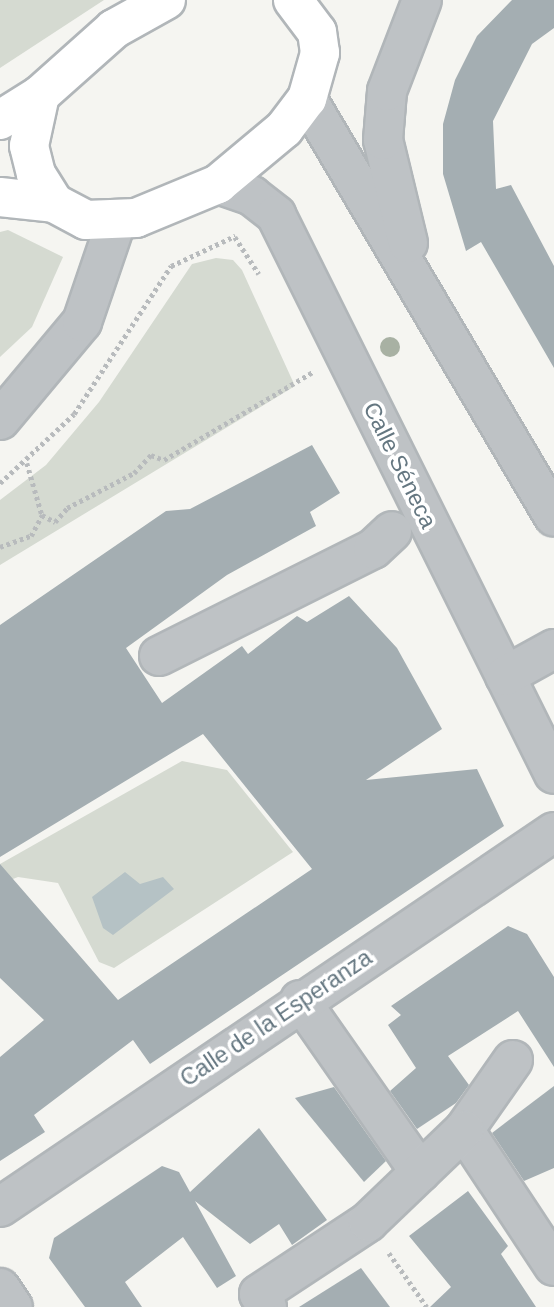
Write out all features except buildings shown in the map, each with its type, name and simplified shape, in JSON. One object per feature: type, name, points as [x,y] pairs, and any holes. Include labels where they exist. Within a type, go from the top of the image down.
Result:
[{"type":"main road","points":[[0,120],[40,95],[114,29],[166,0]]},
{"type":"main road","points":[[0,197],[54,203],[86,220],[116,222],[218,184],[251,161],[307,99],[318,74],[325,16],[293,0]]},
{"type":"main road","points":[[40,95],[29,146],[36,174],[54,203]]},
{"type":"street","points":[[414,274],[383,140],[387,91],[422,0]]},
{"type":"street","points":[[307,99],[414,274],[554,516]]},
{"type":"street","name":"Calle Séneca","points":[[218,184],[252,197],[276,215],[554,774]]},
{"type":"street","points":[[0,420],[82,322],[116,222]]},
{"type":"street","points":[[159,656],[373,549],[392,531]]},
{"type":"street","points":[[505,676],[554,649]]},
{"type":"street","name":"Calle de la Esperanza","points":[[0,1206],[300,1000],[554,832]]},
{"type":"street","points":[[300,1000],[420,1172]]},
{"type":"street","points":[[267,1307],[259,1294],[368,1222],[464,1130],[513,1060]]},
{"type":"street","points":[[464,1130],[554,1266]]},
{"type":"street","points":[[0,1287],[13,1307]]},
{"type":"path","points":[[0,483],[27,463],[100,380],[171,267],[235,237]]},
{"type":"path","points":[[42,515],[55,522],[67,508],[134,473],[151,455],[164,460],[316,371]]},
{"type":"path","points":[[0,547],[31,536],[42,515],[27,463]]},
{"type":"path","points":[[368,1222],[426,1307]]},
{"type":"shaded area","points":[[0,0],[104,0],[0,68]]},
{"type":"shaded area","points":[[8,230],[63,257],[32,327],[0,357],[0,232]]},
{"type":"shaded area","points":[[216,258],[233,260],[242,270],[295,386],[0,565],[0,500],[46,465],[99,402],[192,264]]},
{"type":"shaded area","points":[[182,761],[227,770],[293,852],[114,968],[99,962],[58,883],[18,877],[0,884],[0,864]]},
{"type":"shaded area","points":[[125,872],[140,884],[163,877],[174,889],[113,935],[103,928],[92,897]]}]
